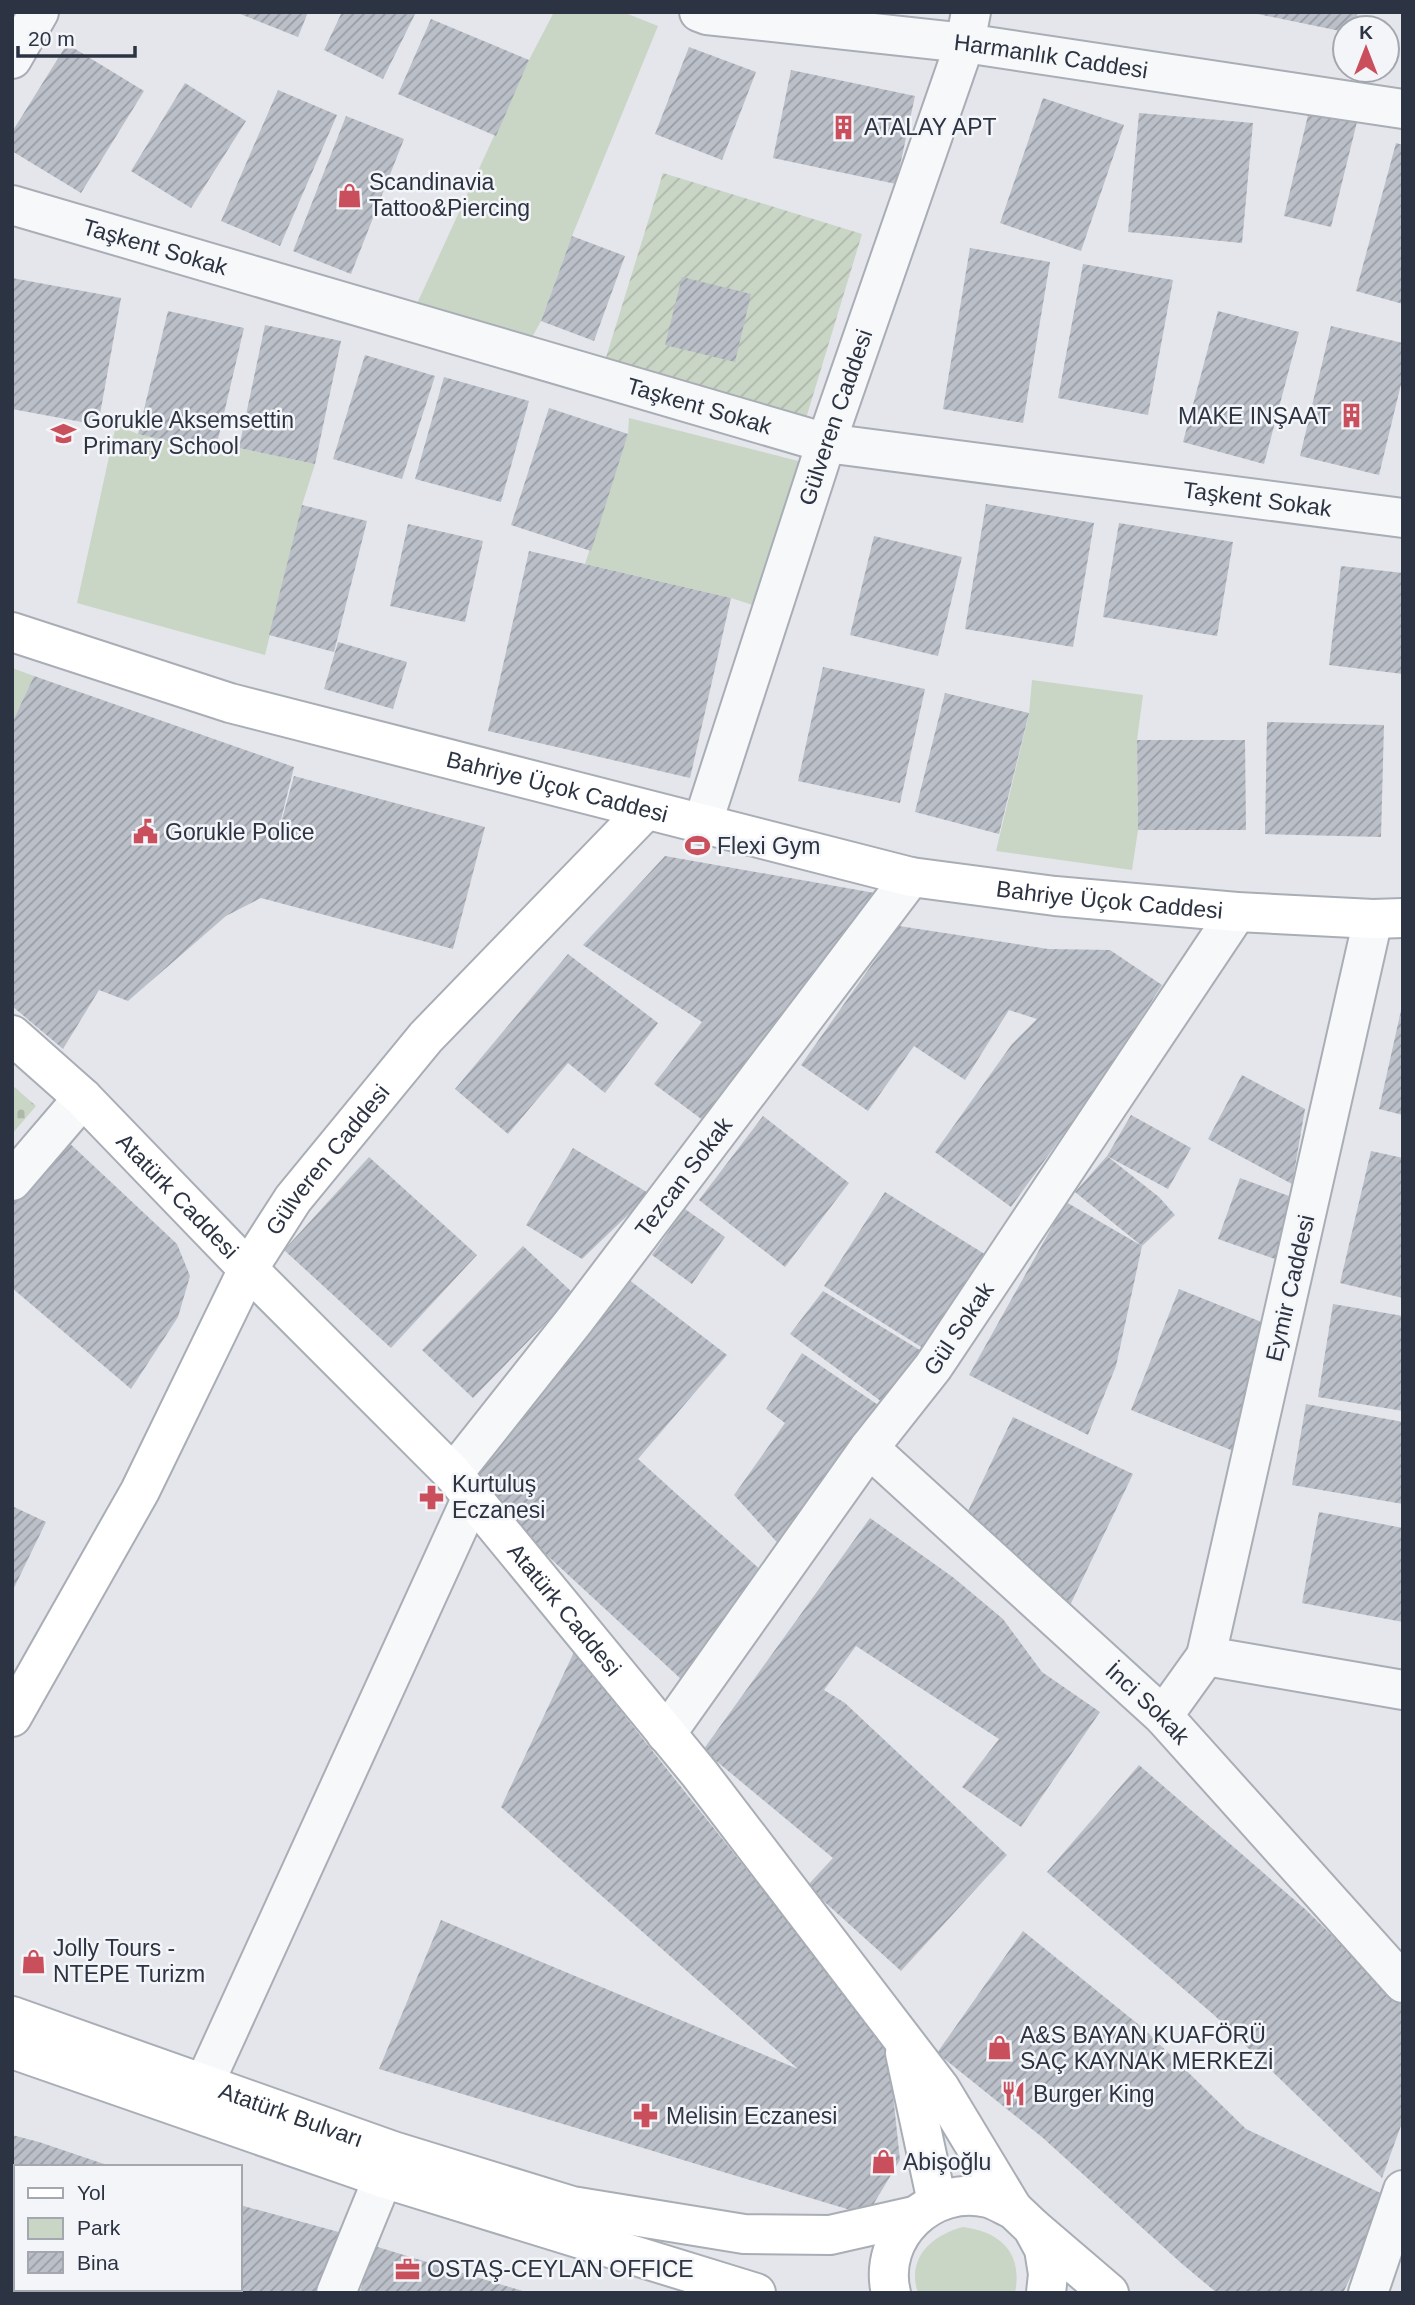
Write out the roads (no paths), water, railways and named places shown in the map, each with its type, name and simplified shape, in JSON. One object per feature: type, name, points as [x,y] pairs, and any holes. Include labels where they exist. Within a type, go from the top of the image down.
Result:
[{"type":"main road","name":"Bahriye Üçok Caddesi","points":[[12,632],[230,703],[911,877],[1055,896],[1237,912],[1388,918]]},
{"type":"main road","name":"Gülveren Caddesi","points":[[12,1717],[140,1492],[248,1269],[293,1199],[426,1037],[646,810]]},
{"type":"main road","name":"Atatürk Caddesi","points":[[12,1035],[83,1098],[462,1486],[666,1734],[902,2037],[940,2088],[1022,2218]]},
{"type":"main road","name":"Atatürk Bulvarı","points":[[12,2016],[393,2151],[572,2206],[744,2234],[830,2235],[962,2196],[988,2198],[1022,2218]]},
{"type":"main road","points":[[891,2293],[888,2283],[890,2259],[898,2235],[925,2209],[902,2037]]},
{"type":"main road","points":[[12,2049],[383,2178],[756,2293]]},
{"type":"main road","points":[[1022,2218],[1044,2249],[1048,2274],[1046,2293]]},
{"type":"main road","points":[[1022,2218],[1109,2293]]},
{"type":"street","points":[[12,59],[39,12]]},
{"type":"street","name":"Harmanlık Caddesi","points":[[699,12],[707,15],[968,28],[1403,109]]},
{"type":"street","name":"Gülveren Caddesi","points":[[702,825],[826,443],[968,28]]},
{"type":"street","name":"Taşkent Sokak","points":[[12,205],[826,443],[1403,518]]},
{"type":"street","name":"Tezcan Sokak","points":[[204,2084],[462,1486],[575,1320],[911,877]]},
{"type":"street","name":"Gül Sokak","points":[[666,1734],[869,1448],[933,1367],[1237,912]]},
{"type":"street","name":"Eymir Caddesi","points":[[1163,1716],[1206,1656],[1388,918]]},
{"type":"street","points":[[12,1181],[83,1098]]},
{"type":"street","name":"İnci Sokak","points":[[869,1448],[1163,1716],[1403,1983]]},
{"type":"street","points":[[1206,1656],[1403,1690]]},
{"type":"street","points":[[336,2293],[383,2178]]},
{"type":"street","points":[[1368,2293],[1403,2190]]},
{"type":"place","name":"ATALAY APT","points":[[844,127]]},
{"type":"place","name":"Scandinavia Tattoo&Piercing","points":[[349,195]]},
{"type":"place","name":"MAKE INŞAAT","points":[[1351,416]]},
{"type":"place","name":"Gorukle Aksemsettin Primary School","points":[[63,433]]},
{"type":"place","name":"Gorukle Police","points":[[145,832]]},
{"type":"place","name":"Flexi Gym","points":[[697,846]]},
{"type":"place","name":"Kurtuluş Eczanesi","points":[[432,1497]]},
{"type":"place","name":"Jolly Tours - NTEPE Turizm","points":[[33,1961]]},
{"type":"place","name":"A&S BAYAN KUAFÖRÜ SAÇ KAYNAK MERKEZİ","points":[[1000,2048]]},
{"type":"place","name":"Burger King","points":[[1013,2094]]},
{"type":"place","name":"Melisin Eczanesi","points":[[646,2116]]},
{"type":"place","name":"Abişoğlu","points":[[883,2162]]},
{"type":"place","name":"OSTAŞ-CEYLAN OFFICE","points":[[407,2269]]}]
